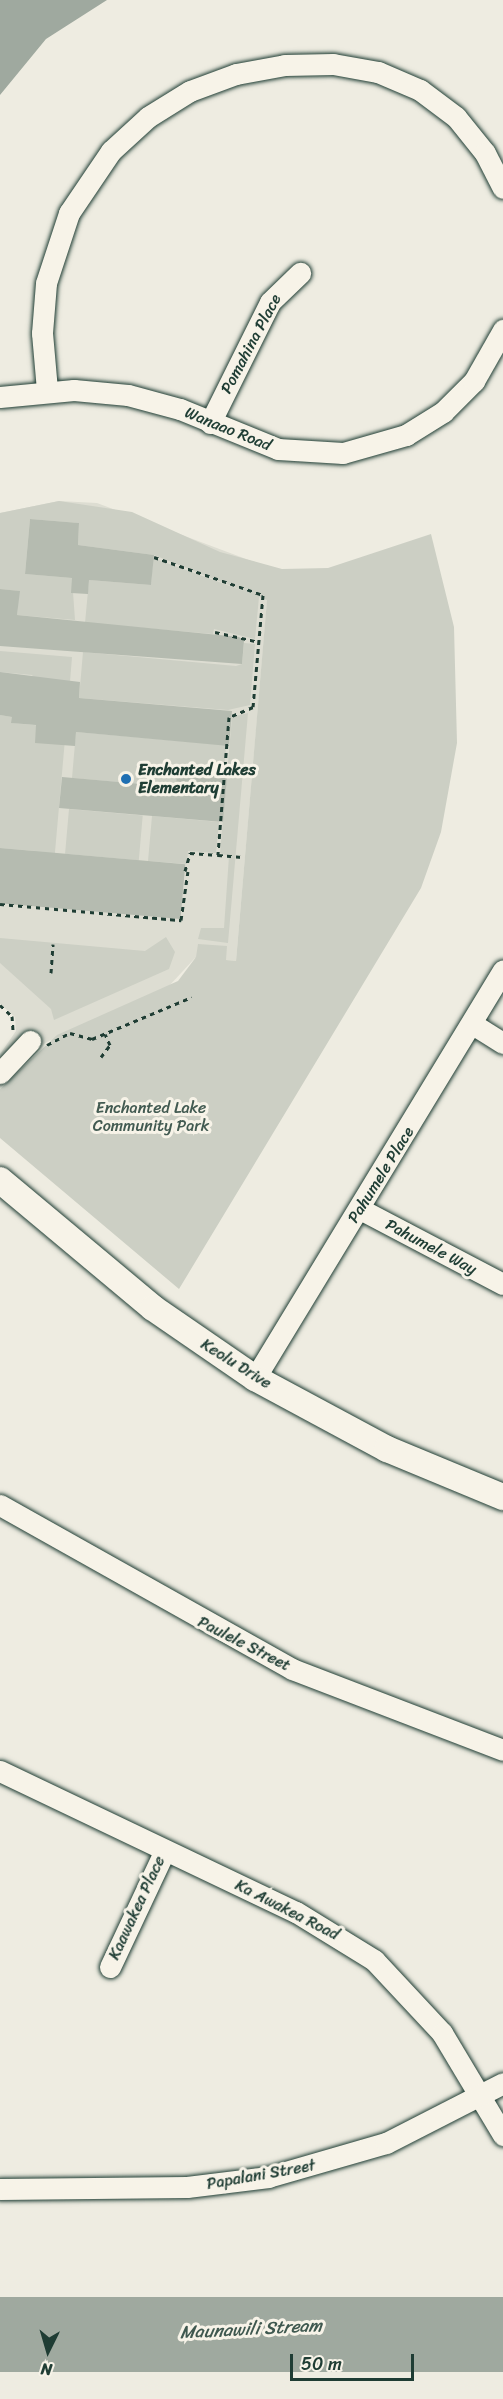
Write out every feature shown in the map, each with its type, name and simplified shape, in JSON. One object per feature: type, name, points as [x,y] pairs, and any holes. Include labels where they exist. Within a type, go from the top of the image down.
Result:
[{"type":"main road","name":"Keolu Drive","points":[[0,1180],[126,1287],[255,1378],[387,1449],[503,1497]]},
{"type":"street","points":[[47,390],[44,300],[69,213],[95,170],[129,134],[205,85],[285,65],[333,64],[378,72],[420,90],[456,117],[485,153],[503,188]]},
{"type":"street","name":"Pomahina Place","points":[[210,423],[270,302],[300,273]]},
{"type":"street","name":"Wanaao Road","points":[[0,397],[47,390],[128,394],[210,423],[257,443],[299,453],[343,453],[385,443],[425,424],[459,397],[486,363],[503,330]]},
{"type":"street","name":"Pahumele Place","points":[[255,1378],[474,1025],[503,970]]},
{"type":"street","points":[[474,1025],[503,1042]]},
{"type":"street","points":[[0,1073],[27,1044]]},
{"type":"street","name":"Pahumele Way","points":[[360,1209],[503,1284]]},
{"type":"street","name":"Paulele Street","points":[[0,1505],[292,1669],[503,1750]]},
{"type":"street","name":"Ka Awakea Road","points":[[0,1772],[296,1912],[374,1960],[419,2002],[503,2135]]},
{"type":"street","name":"Kaawakea Place","points":[[110,1967],[165,1850]]},
{"type":"street","name":"Papalani Street","points":[[0,2189],[187,2187],[268,2177],[386,2144],[503,2083]]},
{"type":"path","points":[[154,557],[263,595],[253,707],[229,717],[218,855]]},
{"type":"path","points":[[215,632],[259,642]]},
{"type":"path","points":[[0,904],[181,920],[190,853],[242,857]]},
{"type":"path","points":[[51,973],[52,944]]},
{"type":"path","points":[[0,1005],[12,1016],[27,1044],[70,1033],[92,1040],[192,997]]},
{"type":"path","points":[[102,1057],[110,1046],[105,1034]]},
{"type":"shaded area","name":"Enchanted Lakes Elementary","points":[[59,501],[97,503],[270,568],[236,961],[195,958],[169,986],[45,1043],[0,1089],[0,1054],[16,1031],[15,1017],[0,1004],[0,513]]},
{"type":"green space","name":"Enchanted Lake Community Park","points":[[59,501],[132,512],[220,552],[282,569],[328,568],[431,534],[454,627],[457,743],[441,832],[421,888],[179,1289],[0,1138],[0,1089],[57,1035],[178,981],[196,957],[198,944],[227,946],[226,960],[236,961],[267,600],[259,597],[255,639],[214,629],[213,634],[85,623],[89,580],[151,585],[153,558],[249,593],[154,555],[78,545],[79,523],[30,519],[25,574],[72,578],[75,620],[17,615],[19,591],[0,589],[0,513]]},
{"type":"green space","points":[[244,643],[255,644],[250,705],[228,710],[79,698],[83,652],[236,666],[242,664]]},
{"type":"green space","points":[[0,651],[72,657],[67,719],[32,675],[0,672]]},
{"type":"green space","points":[[248,713],[228,943],[198,939],[201,928],[224,928],[229,856],[220,853],[232,717]]},
{"type":"green space","points":[[0,715],[12,717],[12,723],[66,728],[51,897],[31,895],[35,851],[0,848]]},
{"type":"green space","points":[[76,732],[226,745],[224,776],[178,773],[176,787],[72,778]]},
{"type":"green space","points":[[69,809],[143,815],[139,860],[65,854]]},
{"type":"green space","points":[[152,816],[219,822],[216,853],[188,851],[187,864],[148,861]]},
{"type":"green space","points":[[166,937],[175,952],[169,969],[54,1020],[51,1009],[0,963],[0,938],[145,951]]},
{"type":"water","points":[[0,0],[107,0],[46,39],[0,95]]},
{"type":"water","name":"Maunawili Stream","points":[[0,2297],[503,2297],[503,2372],[0,2372]]},
{"type":"building","points":[[30,519],[79,523],[78,545],[154,555],[151,585],[89,580],[88,594],[71,593],[72,578],[25,574]]},
{"type":"building","points":[[0,589],[20,591],[17,615],[239,637],[244,641],[242,664],[0,646]]},
{"type":"building","points":[[0,672],[80,682],[79,698],[232,711],[229,746],[76,732],[75,746],[35,743],[36,725],[11,723],[12,717],[0,715]]},
{"type":"building","points":[[177,773],[227,777],[223,822],[59,808],[62,777],[176,787]]},
{"type":"building","points":[[0,848],[185,864],[180,919],[0,903]]},
{"type":"place","name":"Enchanted Lakes Elementary","points":[[126,779]]}]
